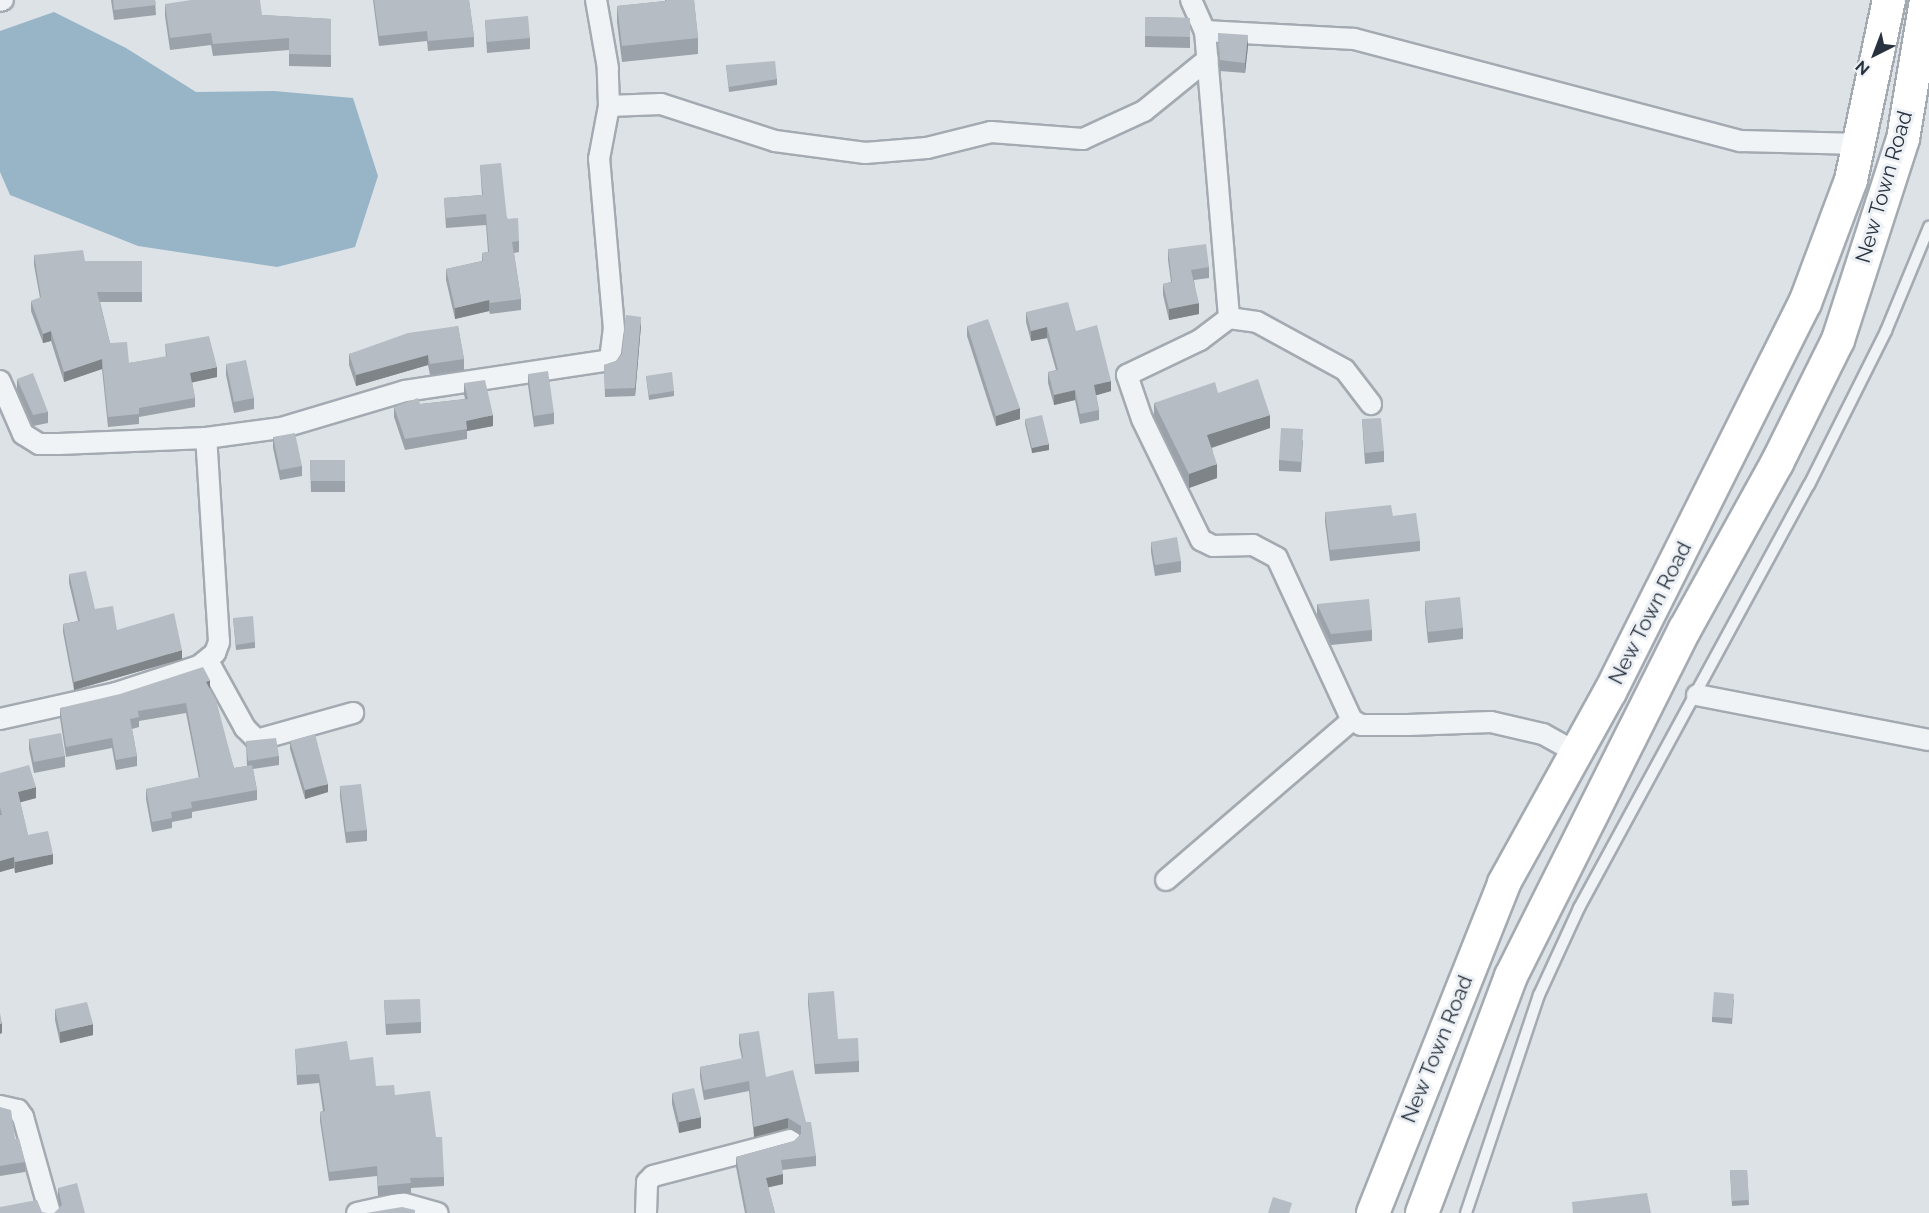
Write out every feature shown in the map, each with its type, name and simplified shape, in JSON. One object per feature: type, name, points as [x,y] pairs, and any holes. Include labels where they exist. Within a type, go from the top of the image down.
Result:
[{"type":"main road","name":"New Town Road","points":[[1373,1213],[1504,883],[1700,517],[1805,303],[1851,180],[1889,0]]},
{"type":"main road","name":"New Town Road","points":[[1422,1213],[1510,976],[1685,629],[1777,463],[1838,340],[1902,139],[1927,2]]},
{"type":"street","points":[[0,381],[23,434],[39,444],[206,438],[281,428],[405,391],[610,360],[614,329],[599,159],[609,106],[605,45],[596,0]]},
{"type":"street","points":[[1191,0],[1205,31],[1229,318]]},
{"type":"street","points":[[1205,31],[1354,39],[1740,141],[1860,144]]},
{"type":"street","points":[[609,106],[661,104],[775,141],[865,153],[927,148],[991,132],[1083,139],[1144,111],[1208,59]]},
{"type":"street","points":[[1371,404],[1345,370],[1257,322],[1229,318],[1200,340],[1132,369],[1127,375],[1128,382],[1201,540],[1213,546],[1253,545],[1277,558],[1352,720],[1361,725],[1408,726],[1491,722],[1543,734],[1576,752]]},
{"type":"street","points":[[0,718],[116,693],[208,661],[219,642],[206,438]]},
{"type":"street","points":[[208,661],[245,728],[257,740],[353,713]]},
{"type":"street","points":[[1697,695],[1929,740]]},
{"type":"street","points":[[1166,880],[1352,720]]},
{"type":"street","points":[[0,1106],[18,1110],[23,1117],[50,1213]]},
{"type":"street","points":[[646,1213],[647,1182],[653,1176],[790,1140]]},
{"type":"street","points":[[357,1213],[402,1203],[438,1213]]},
{"type":"lane","points":[[1466,1213],[1539,995],[1579,908],[1697,695],[1886,331],[1929,226]]},
{"type":"water","points":[[54,12],[126,48],[196,92],[274,91],[353,98],[378,176],[355,247],[277,267],[138,246],[10,195],[0,172],[0,31]]},
{"type":"building","points":[[113,0],[155,0],[156,5],[114,10]]},
{"type":"building","points":[[191,0],[260,0],[262,15],[331,19],[331,55],[289,54],[289,38],[213,44],[211,33],[170,38],[165,4]]},
{"type":"building","points":[[374,0],[469,0],[474,37],[428,41],[427,31],[379,36]]},
{"type":"building","points":[[666,0],[694,0],[698,38],[622,46],[617,6]]},
{"type":"building","points":[[528,16],[530,38],[487,42],[485,20]]},
{"type":"building","points":[[1145,17],[1190,18],[1190,37],[1145,36]]},
{"type":"building","points":[[1218,33],[1248,35],[1245,63],[1220,60]]},
{"type":"building","points":[[775,61],[777,79],[729,87],[726,65]]},
{"type":"building","points":[[501,163],[507,219],[518,218],[519,241],[512,242],[521,299],[490,303],[489,300],[455,308],[446,269],[483,261],[482,253],[489,252],[486,214],[446,218],[444,198],[483,195],[480,165]]},
{"type":"building","points":[[1206,244],[1209,267],[1191,270],[1199,303],[1169,309],[1163,284],[1172,282],[1168,249]]},
{"type":"building","points":[[83,250],[85,261],[142,261],[142,292],[97,292],[110,343],[127,342],[129,363],[167,356],[165,344],[209,336],[217,367],[190,373],[195,398],[139,408],[139,414],[108,417],[102,359],[64,372],[51,331],[43,334],[31,301],[41,297],[34,255]]},
{"type":"building","points":[[1068,302],[1076,331],[1097,325],[1111,381],[1094,385],[1099,410],[1080,414],[1075,390],[1054,395],[1048,372],[1058,370],[1047,327],[1031,331],[1026,312]]},
{"type":"building","points":[[626,315],[641,317],[635,388],[605,389],[604,365],[616,361],[622,354]]},
{"type":"building","points":[[988,319],[1020,408],[996,416],[967,326]]},
{"type":"building","points":[[458,326],[464,359],[430,364],[428,355],[356,375],[349,354],[408,333]]},
{"type":"building","points":[[246,360],[254,398],[234,402],[226,364]]},
{"type":"building","points":[[548,371],[554,413],[534,416],[528,374]]},
{"type":"building","points":[[672,372],[674,391],[649,395],[646,376]]},
{"type":"building","points":[[33,373],[48,412],[33,415],[17,379]]},
{"type":"building","points":[[1258,379],[1270,415],[1207,435],[1217,464],[1189,474],[1154,403],[1215,382],[1218,393]]},
{"type":"building","points":[[485,380],[493,415],[466,421],[467,429],[405,439],[394,407],[418,398],[420,404],[468,399],[464,383]]},
{"type":"building","points":[[1042,415],[1049,444],[1032,448],[1025,419]]},
{"type":"building","points":[[1381,418],[1384,451],[1365,453],[1362,419]]},
{"type":"building","points":[[1281,428],[1303,429],[1301,462],[1279,460]]},
{"type":"building","points":[[295,433],[302,466],[280,470],[273,437]]},
{"type":"building","points":[[310,460],[345,460],[345,481],[311,481]]},
{"type":"building","points":[[1391,505],[1393,516],[1416,513],[1420,541],[1330,550],[1325,512]]},
{"type":"building","points":[[1177,537],[1181,561],[1155,565],[1151,542]]},
{"type":"building","points":[[86,571],[95,609],[113,606],[117,630],[174,613],[182,650],[74,682],[63,624],[80,621],[69,574]]},
{"type":"building","points":[[1460,597],[1463,628],[1428,632],[1425,601]]},
{"type":"building","points":[[1369,599],[1372,630],[1331,634],[1317,604]]},
{"type":"building","points":[[253,616],[255,642],[236,645],[233,618]]},
{"type":"building","points":[[203,667],[210,680],[206,682],[216,700],[234,768],[252,765],[257,790],[191,802],[192,808],[171,812],[172,818],[152,822],[146,789],[200,777],[186,703],[138,711],[139,717],[130,719],[137,756],[116,760],[112,738],[66,747],[60,708],[120,694]]},
{"type":"building","points":[[61,733],[65,756],[34,762],[29,739]]},
{"type":"building","points":[[315,734],[328,784],[305,790],[290,741]]},
{"type":"building","points":[[276,738],[279,756],[248,761],[246,741]]},
{"type":"building","points":[[29,765],[36,787],[18,792],[28,835],[48,831],[53,854],[15,862],[14,857],[0,861],[0,815],[2,815],[0,773]]},
{"type":"building","points":[[361,784],[367,830],[346,832],[340,786]]},
{"type":"building","points":[[834,991],[838,1039],[858,1038],[859,1061],[815,1064],[808,993]]},
{"type":"building","points":[[1714,992],[1734,994],[1732,1018],[1712,1017]]},
{"type":"building","points":[[420,999],[421,1022],[386,1024],[384,1000]]},
{"type":"building","points":[[87,1002],[93,1024],[60,1032],[55,1009]]},
{"type":"building","points":[[759,1031],[766,1077],[793,1070],[806,1122],[811,1122],[816,1156],[781,1160],[783,1174],[766,1178],[775,1213],[747,1213],[736,1157],[794,1141],[801,1134],[801,1126],[788,1118],[754,1127],[749,1081],[704,1090],[700,1067],[743,1058],[739,1034]]},
{"type":"building","points":[[347,1041],[350,1060],[373,1057],[376,1086],[394,1085],[395,1095],[430,1091],[436,1137],[442,1137],[444,1177],[410,1178],[411,1183],[378,1186],[377,1166],[329,1172],[320,1112],[325,1111],[319,1074],[297,1075],[295,1049]]},
{"type":"building","points":[[694,1088],[701,1117],[679,1122],[672,1093]]},
{"type":"building","points":[[0,1107],[11,1110],[15,1139],[19,1138],[25,1162],[0,1166]]},
{"type":"building","points":[[1730,1170],[1747,1170],[1749,1200],[1732,1201]]},
{"type":"building","points":[[77,1183],[85,1213],[54,1213],[62,1205],[58,1188]]},
{"type":"building","points":[[1647,1193],[1651,1213],[1573,1213],[1572,1202]]},
{"type":"building","points":[[1273,1197],[1292,1203],[1289,1213],[1268,1213]]},
{"type":"building","points":[[37,1200],[42,1212],[47,1213],[0,1213],[0,1207]]},
{"type":"building","points":[[402,1207],[415,1210],[415,1213],[366,1213]]}]
